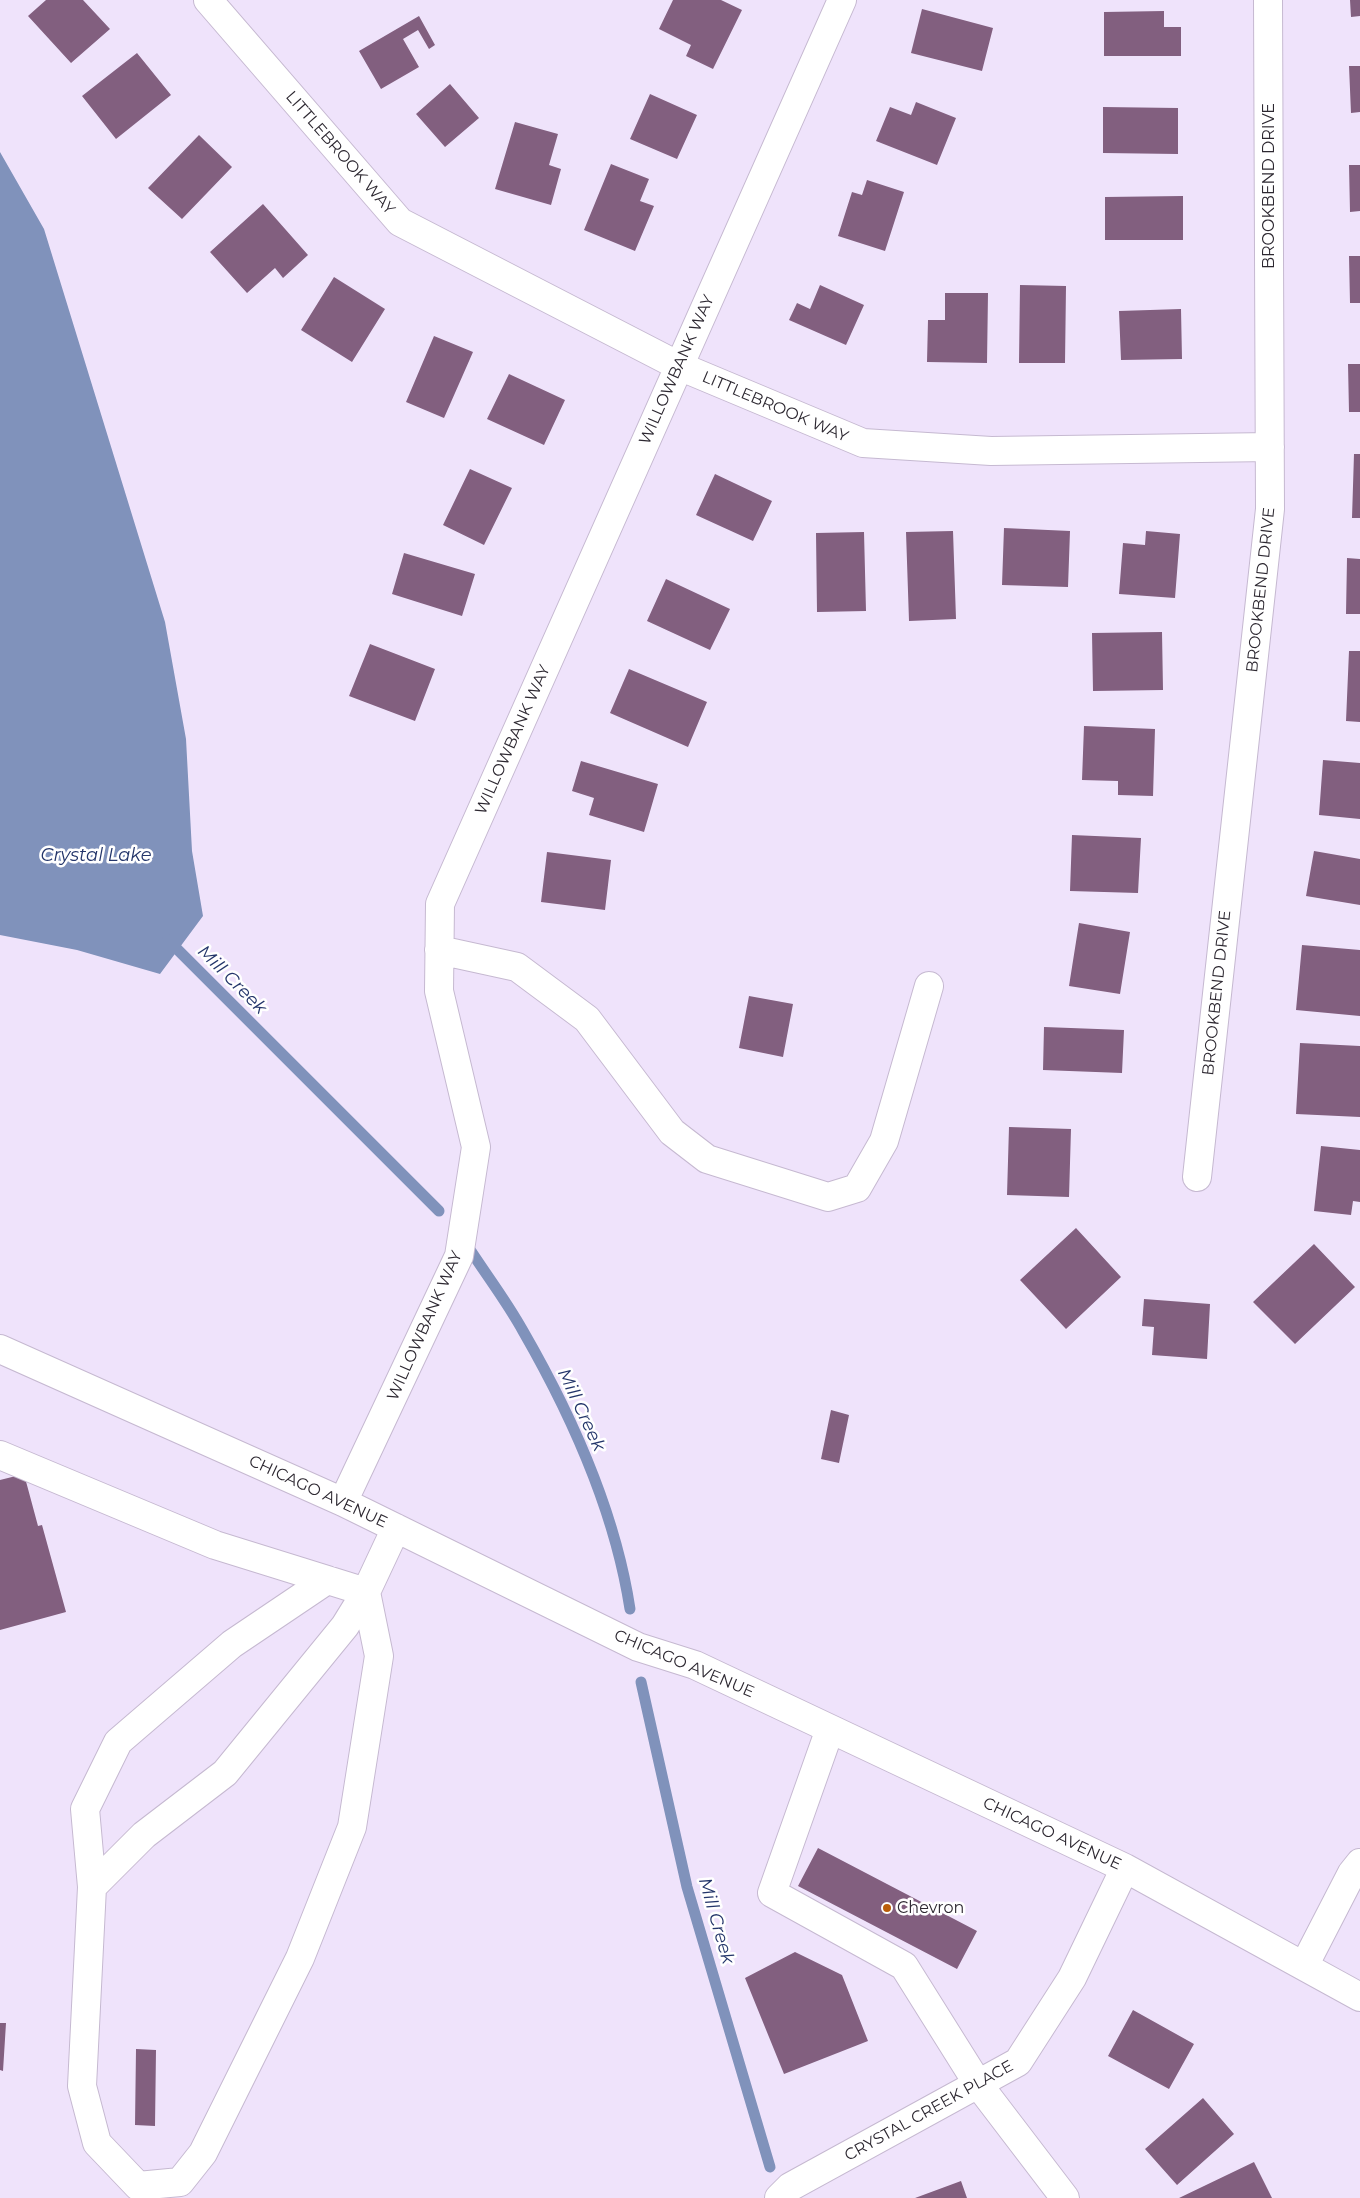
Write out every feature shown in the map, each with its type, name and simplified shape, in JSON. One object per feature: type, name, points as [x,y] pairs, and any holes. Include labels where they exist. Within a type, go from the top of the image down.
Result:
[{"type":"street","name":"LITTLEBROOK WAY","points":[[208,0],[400,222],[679,366],[863,443],[991,452],[1270,447]]},
{"type":"street","name":"WILLOWBANK WAY","points":[[343,1502],[459,1256],[476,1147],[439,991],[440,904],[842,0]]},
{"type":"street","name":"BROOKBEND DRIVE","points":[[1197,1177],[1270,509],[1268,0]]},
{"type":"street","points":[[439,950],[517,967],[587,1019],[672,1132],[707,1159],[828,1197],[857,1188],[884,1140],[929,986]]},
{"type":"street","name":"CHICAGO AVENUE","points":[[0,1349],[343,1502],[638,1647],[695,1665],[1125,1868],[1360,1998]]},
{"type":"street","points":[[0,1455],[216,1545],[366,1592]]},
{"type":"street","points":[[92,1887],[144,1835],[225,1773],[345,1626],[366,1592],[396,1528]]},
{"type":"street","points":[[327,1580],[232,1644],[118,1742],[85,1809],[92,1887],[82,2086],[97,2143],[138,2186],[180,2182],[203,2153],[300,1958],[352,1827],[379,1656],[366,1592]]},
{"type":"street","points":[[830,1729],[772,1893],[904,1966],[978,2084],[1065,2198]]},
{"type":"street","points":[[1304,1966],[1352,1873],[1360,1862]]},
{"type":"street","name":"CRYSTAL CREEK PLACE","points":[[779,2198],[790,2187],[1018,2062],[1072,1978],[1125,1868]]},
{"type":"water","name":"Crystal Lake","points":[[0,152],[44,229],[165,622],[186,739],[192,851],[203,916],[160,974],[77,950],[0,935]]},
{"type":"building","points":[[46,0],[83,0],[110,29],[71,63],[28,16]]},
{"type":"building","points":[[673,0],[721,0],[742,10],[713,69],[686,56],[691,45],[659,29]]},
{"type":"building","points":[[1350,0],[1360,0],[1360,16],[1351,17]]},
{"type":"building","points":[[922,9],[993,28],[982,71],[911,53]]},
{"type":"building","points":[[1164,11],[1164,27],[1181,27],[1181,56],[1104,56],[1104,12]]},
{"type":"building","points":[[419,16],[435,45],[429,49],[418,30],[403,39],[419,67],[381,89],[359,51]]},
{"type":"building","points":[[137,53],[171,95],[116,139],[82,96]]},
{"type":"building","points":[[1349,66],[1360,66],[1360,112],[1351,113]]},
{"type":"building","points":[[450,84],[479,118],[445,147],[416,114]]},
{"type":"building","points":[[650,94],[697,115],[677,159],[630,139]]},
{"type":"building","points":[[916,102],[956,118],[937,165],[876,141],[890,107],[911,115]]},
{"type":"building","points":[[1103,107],[1178,108],[1178,154],[1103,153]]},
{"type":"building","points":[[515,122],[558,134],[549,165],[561,169],[551,205],[495,189]]},
{"type":"building","points":[[199,135],[232,167],[182,219],[148,188]]},
{"type":"building","points":[[611,164],[649,179],[640,201],[654,206],[635,251],[584,230]]},
{"type":"building","points":[[1349,165],[1360,165],[1360,211],[1350,212]]},
{"type":"building","points":[[867,180],[904,192],[885,251],[838,236],[852,192],[862,195]]},
{"type":"building","points":[[1183,196],[1183,240],[1105,240],[1105,197]]},
{"type":"building","points":[[263,204],[308,255],[283,278],[275,268],[247,293],[210,252]]},
{"type":"building","points":[[1349,256],[1360,256],[1360,303],[1350,303]]},
{"type":"building","points":[[334,277],[385,309],[352,362],[301,330]]},
{"type":"building","points":[[820,285],[864,305],[846,345],[789,320],[797,303],[810,309]]},
{"type":"building","points":[[1020,285],[1066,286],[1065,363],[1019,363]]},
{"type":"building","points":[[945,293],[988,293],[987,363],[927,362],[928,320],[945,320]]},
{"type":"building","points":[[1181,309],[1182,359],[1121,360],[1119,311]]},
{"type":"building","points":[[434,336],[473,352],[444,418],[406,402]]},
{"type":"building","points":[[1348,364],[1360,364],[1360,412],[1349,412]]},
{"type":"building","points":[[509,374],[565,400],[544,445],[487,419]]},
{"type":"building","points":[[1354,454],[1360,454],[1360,518],[1352,518]]},
{"type":"building","points":[[470,469],[512,488],[484,545],[443,525]]},
{"type":"building","points":[[715,474],[772,501],[753,541],[696,515]]},
{"type":"building","points":[[1004,528],[1070,531],[1068,587],[1002,585]]},
{"type":"building","points":[[953,531],[956,619],[909,621],[906,532]]},
{"type":"building","points":[[1146,531],[1180,534],[1175,598],[1119,594],[1123,543],[1145,545]]},
{"type":"building","points":[[864,532],[866,611],[817,612],[816,533]]},
{"type":"building","points":[[404,553],[475,574],[462,616],[392,594]]},
{"type":"building","points":[[1347,558],[1360,559],[1360,614],[1346,614]]},
{"type":"building","points":[[666,579],[730,609],[710,650],[647,621]]},
{"type":"building","points":[[1162,632],[1163,690],[1093,691],[1092,633]]},
{"type":"building","points":[[370,644],[435,669],[415,721],[349,696]]},
{"type":"building","points":[[1349,651],[1360,651],[1360,722],[1346,721]]},
{"type":"building","points":[[629,669],[707,702],[688,747],[610,713]]},
{"type":"building","points":[[1084,726],[1155,729],[1153,796],[1118,795],[1118,781],[1082,780]]},
{"type":"building","points":[[1323,760],[1360,763],[1360,819],[1319,815]]},
{"type":"building","points":[[581,761],[658,784],[644,832],[589,815],[594,798],[572,791]]},
{"type":"building","points":[[1072,835],[1141,838],[1138,893],[1070,891]]},
{"type":"building","points":[[1314,851],[1360,859],[1360,905],[1306,896]]},
{"type":"building","points":[[547,852],[611,860],[605,910],[541,902]]},
{"type":"building","points":[[1079,923],[1130,932],[1120,994],[1069,986]]},
{"type":"building","points":[[1302,945],[1360,950],[1360,1016],[1296,1010]]},
{"type":"building","points":[[749,996],[793,1004],[783,1057],[739,1048]]},
{"type":"building","points":[[1044,1027],[1124,1030],[1122,1073],[1043,1070]]},
{"type":"building","points":[[1300,1043],[1360,1046],[1360,1117],[1296,1114]]},
{"type":"building","points":[[1009,1127],[1071,1129],[1069,1197],[1007,1195]]},
{"type":"building","points":[[1321,1146],[1360,1150],[1360,1202],[1353,1201],[1351,1215],[1314,1211]]},
{"type":"building","points":[[1076,1228],[1121,1277],[1066,1329],[1020,1280]]},
{"type":"building","points":[[1314,1244],[1355,1287],[1295,1344],[1253,1302]]},
{"type":"building","points":[[1144,1299],[1210,1304],[1207,1359],[1152,1355],[1154,1327],[1142,1326]]},
{"type":"building","points":[[831,1410],[849,1415],[839,1463],[821,1459]]},
{"type":"building","points":[[24,1474],[38,1526],[42,1525],[66,1612],[0,1630],[0,1480]]},
{"type":"building","name":"Chevron","points":[[818,1848],[977,1931],[957,1969],[798,1886]]},
{"type":"building","points":[[795,1952],[842,1975],[868,2041],[784,2074],[745,1978]]},
{"type":"building","points":[[1133,2010],[1194,2044],[1169,2089],[1108,2056]]},
{"type":"building","points":[[0,2023],[6,2023],[3,2071],[0,2070]]},
{"type":"building","points":[[136,2049],[156,2050],[155,2126],[135,2125]]},
{"type":"building","points":[[1203,2098],[1234,2134],[1177,2185],[1145,2149]]},
{"type":"building","points":[[1254,2162],[1272,2198],[1179,2198]]},
{"type":"building","points":[[961,2181],[967,2198],[915,2198]]},
{"type":"waterway","name":"Mill Creek","points":[[168,940],[439,1211]]},
{"type":"waterway","name":"Mill Creek","points":[[465,1242],[502,1297],[541,1363],[574,1430],[589,1465],[614,1536],[630,1609]]},
{"type":"waterway","name":"Mill Creek","points":[[641,1682],[687,1887],[770,2167]]},
{"type":"place","name":"Chevron","points":[[887,1908]]}]
